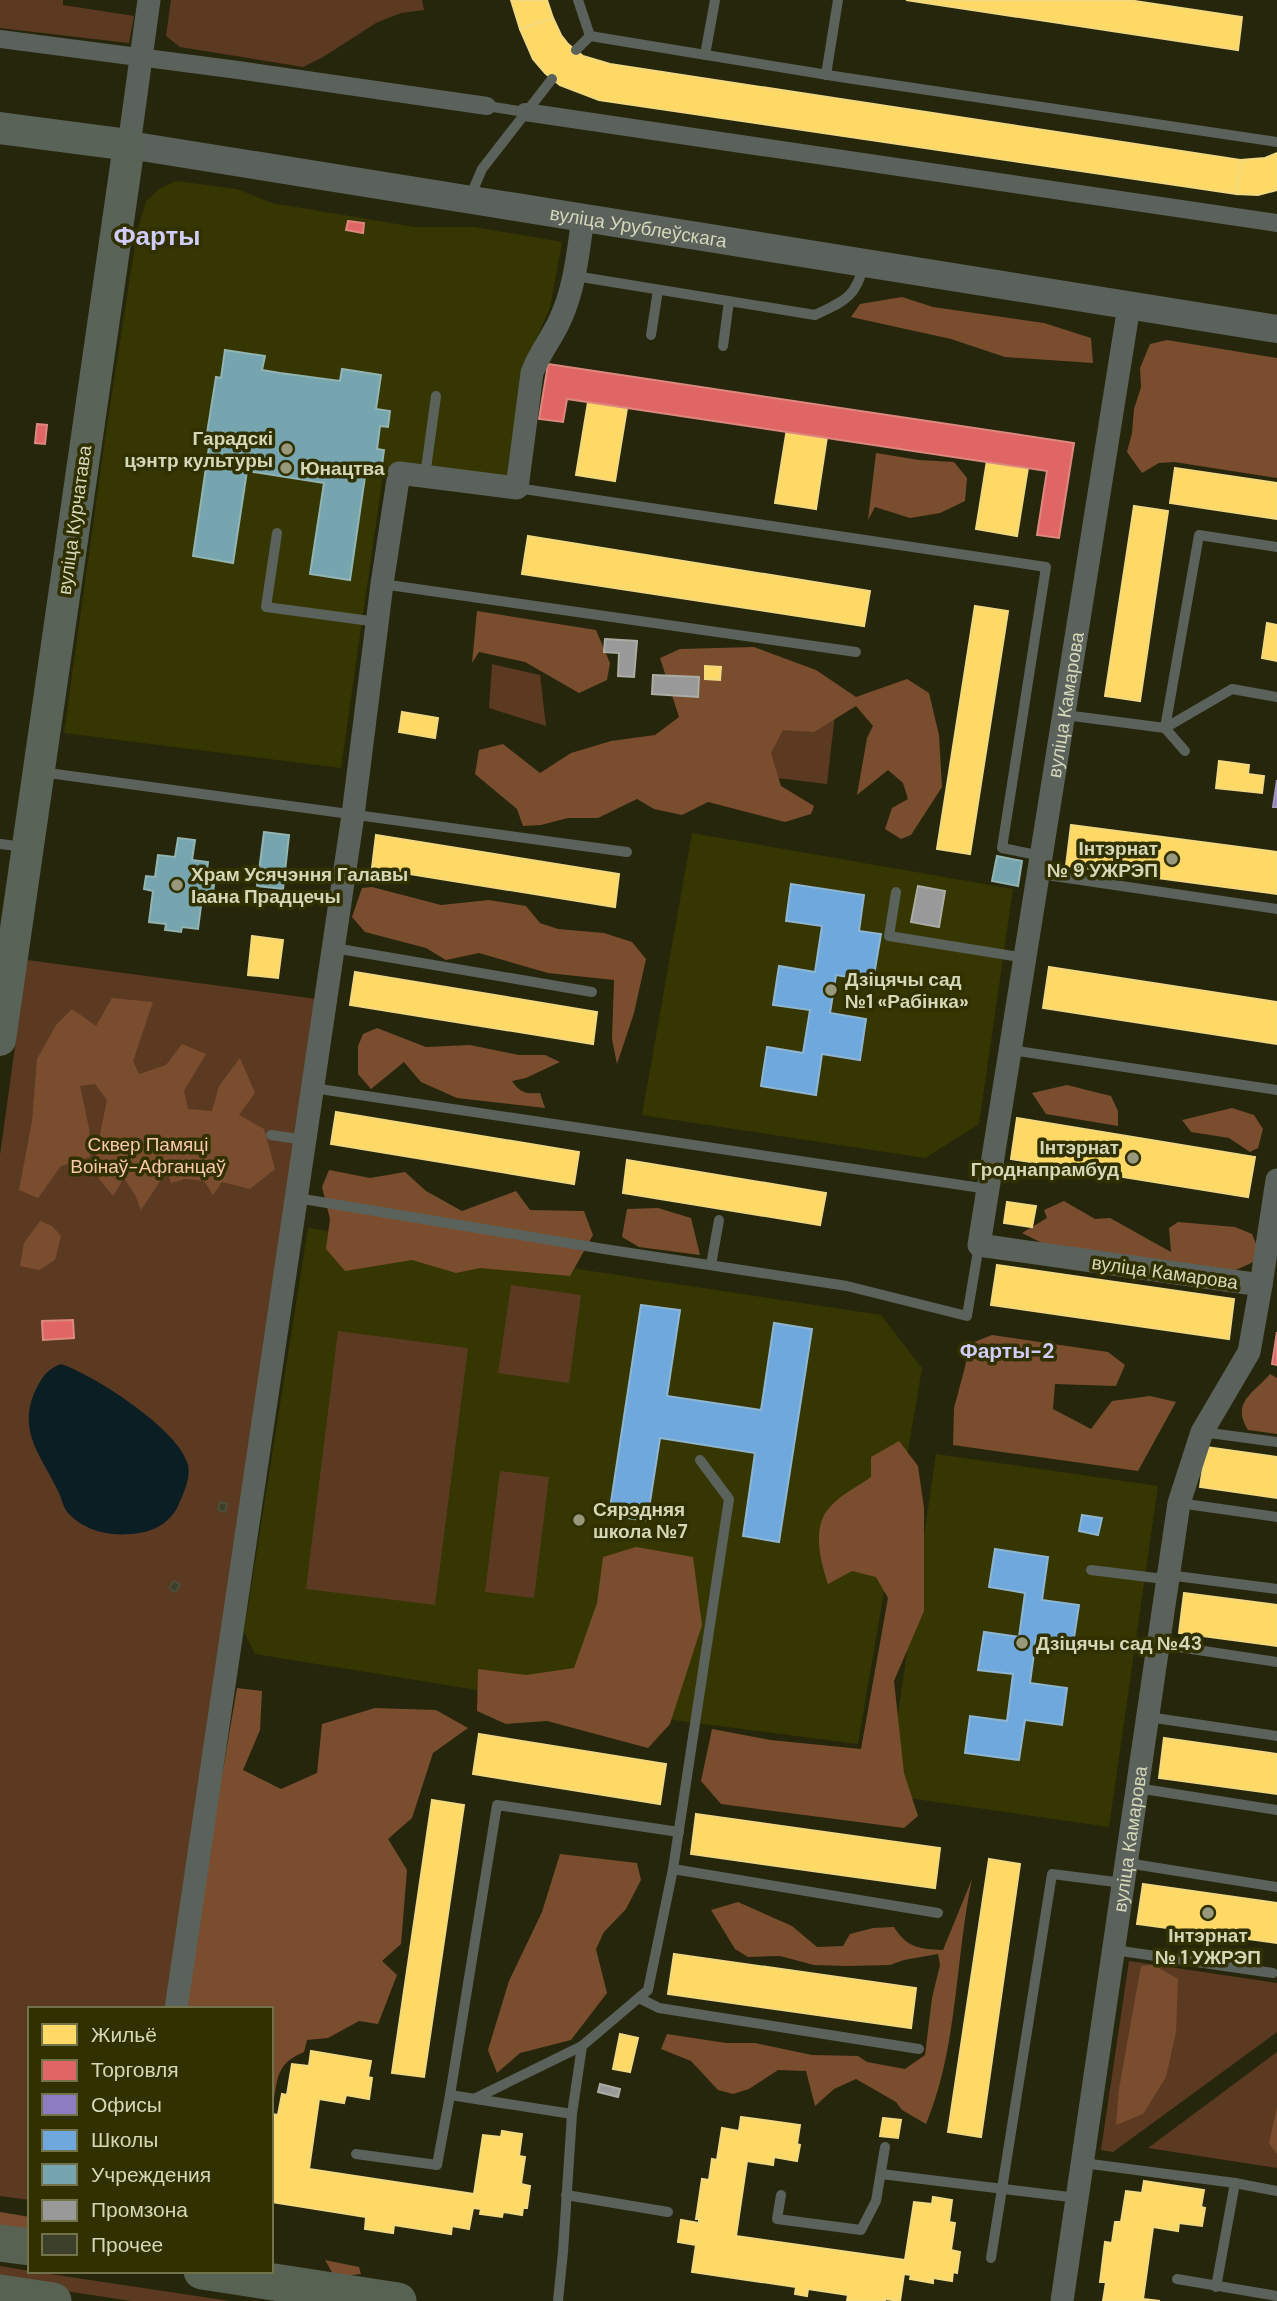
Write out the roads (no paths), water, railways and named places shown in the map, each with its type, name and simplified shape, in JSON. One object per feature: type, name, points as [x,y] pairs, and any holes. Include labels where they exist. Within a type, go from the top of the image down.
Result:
[{"type":"main road","name":"вуліца Урублеўскага","points":[[0,128],[129,145]]},
{"type":"main road","name":"вуліца Курчатава","points":[[0,1040],[13,846],[38,771],[129,145]]},
{"type":"main road","points":[[0,2243],[28,2247]]},
{"type":"main road","points":[[215,2273],[398,2301]]},
{"type":"main road","points":[[0,2293],[53,2301]]},
{"type":"street","name":"вуліца Курчатава","points":[[129,145],[149,0]]},
{"type":"street","points":[[0,39],[483,103]]},
{"type":"street","points":[[525,112],[1277,223]]},
{"type":"street","name":"вуліца Урублеўскага","points":[[129,145],[1277,329]]},
{"type":"street","points":[[176,2007],[334,948],[399,473],[517,488],[532,373],[538,356],[560,321],[575,276],[583,218]]},
{"type":"street","name":"вуліца Камарова","points":[[1062,2301],[1179,1503],[1202,1432],[1249,1352],[1267,1272],[979,1245],[1129,306]]},
{"type":"street","points":[[1267,1272],[1277,1180]]},
{"type":"lane","points":[[578,0],[590,36]]},
{"type":"lane","points":[[705,55],[715,0]]},
{"type":"lane","points":[[826,75],[838,0]]},
{"type":"lane","points":[[576,50],[590,36]]},
{"type":"lane","points":[[590,36],[826,75],[1277,142]]},
{"type":"lane","points":[[469,200],[482,169],[552,79]]},
{"type":"lane","points":[[483,103],[525,112]]},
{"type":"lane","points":[[575,276],[815,315],[845,301],[859,284],[864,263]]},
{"type":"lane","points":[[652,335],[658,290]]},
{"type":"lane","points":[[723,346],[729,301]]},
{"type":"lane","points":[[425,476],[436,396]]},
{"type":"lane","points":[[517,488],[1046,567],[1002,848],[1041,865],[1277,908]]},
{"type":"lane","points":[[277,533],[266,607],[377,622]]},
{"type":"lane","points":[[1165,728],[1199,535],[1277,547]]},
{"type":"lane","points":[[382,584],[856,652]]},
{"type":"lane","points":[[1065,715],[1165,728],[1232,689],[1277,697]]},
{"type":"lane","points":[[1165,728],[1185,751]]},
{"type":"lane","points":[[38,771],[627,852]]},
{"type":"lane","points":[[896,892],[889,936],[1026,958]]},
{"type":"lane","points":[[334,948],[592,992]]},
{"type":"lane","points":[[1011,1050],[1277,1090]]},
{"type":"lane","points":[[313,1088],[988,1189]]},
{"type":"lane","points":[[271,1135],[305,1140]]},
{"type":"lane","points":[[297,1198],[847,1286],[967,1316],[979,1245]]},
{"type":"lane","points":[[711,1265],[719,1220]]},
{"type":"lane","points":[[1202,1432],[1277,1442]]},
{"type":"lane","points":[[475,2098],[582,2046],[648,1990],[673,1869],[729,1499],[700,1460]]},
{"type":"lane","points":[[1179,1503],[1277,1517]]},
{"type":"lane","points":[[1091,1570],[1156,1578],[1168,1575],[1277,1589]]},
{"type":"lane","points":[[1158,1644],[1277,1662]]},
{"type":"lane","points":[[1148,1717],[1277,1736]]},
{"type":"lane","points":[[1137,1788],[1277,1810]]},
{"type":"lane","points":[[356,2154],[437,2165],[497,1805],[679,1832]]},
{"type":"lane","points":[[673,1869],[938,1913]]},
{"type":"lane","points":[[991,2258],[1052,1874],[1125,1873],[1277,1886]]},
{"type":"lane","points":[[1114,1950],[1273,1973]]},
{"type":"lane","points":[[639,1998],[659,2008],[919,2049]]},
{"type":"lane","points":[[558,2301],[572,2114],[582,2046]]},
{"type":"lane","points":[[450,2095],[572,2114]]},
{"type":"lane","points":[[781,2195],[777,2219],[861,2230],[876,2201],[885,2147]]},
{"type":"lane","points":[[1083,2162],[1277,2190]]},
{"type":"lane","points":[[881,2174],[1078,2198]]},
{"type":"lane","points":[[1216,2287],[1235,2183]]},
{"type":"lane","points":[[566,2195],[668,2212]]},
{"type":"lane","points":[[1177,2279],[1277,2296]]},
{"type":"water","points":[[61,1364],[94,1380],[134,1406],[182,1451],[188,1465],[186,1486],[174,1513],[158,1527],[137,1533],[106,1533],[91,1529],[66,1511],[34,1443],[29,1418],[31,1404],[41,1380]]},
{"type":"place","name":"Гарадскі цэнтр культуры","points":[[287,449]]},
{"type":"place","name":"Юнацтва","points":[[286,468]]},
{"type":"place","name":"Інтэрнат № 9 УЖРЭП","points":[[1172,859]]},
{"type":"place","name":"Храм Усячэння Галавы Іаана Прадцечы","points":[[177,885]]},
{"type":"place","name":"Дзіцячы сад №1 «Рабінка»","points":[[831,990]]},
{"type":"place","name":"Інтэрнат Гроднапрамбуд","points":[[1133,1158]]},
{"type":"place","name":"Сярэдняя школа №7","points":[[579,1520]]},
{"type":"place","name":"Дзіцячы сад №43","points":[[1022,1643]]},
{"type":"place","name":"Інтэрнат № 1 УЖРЭП","points":[[1208,1913]]},
{"type":"district","name":"Фарты","points":[[157,236]]},
{"type":"district","name":"Фарты-2","points":[[1007,1351]]},
{"type":"park label","name":"Сквер Памяці Воінаў-Афганцаў","points":[[148,1155]]}]
